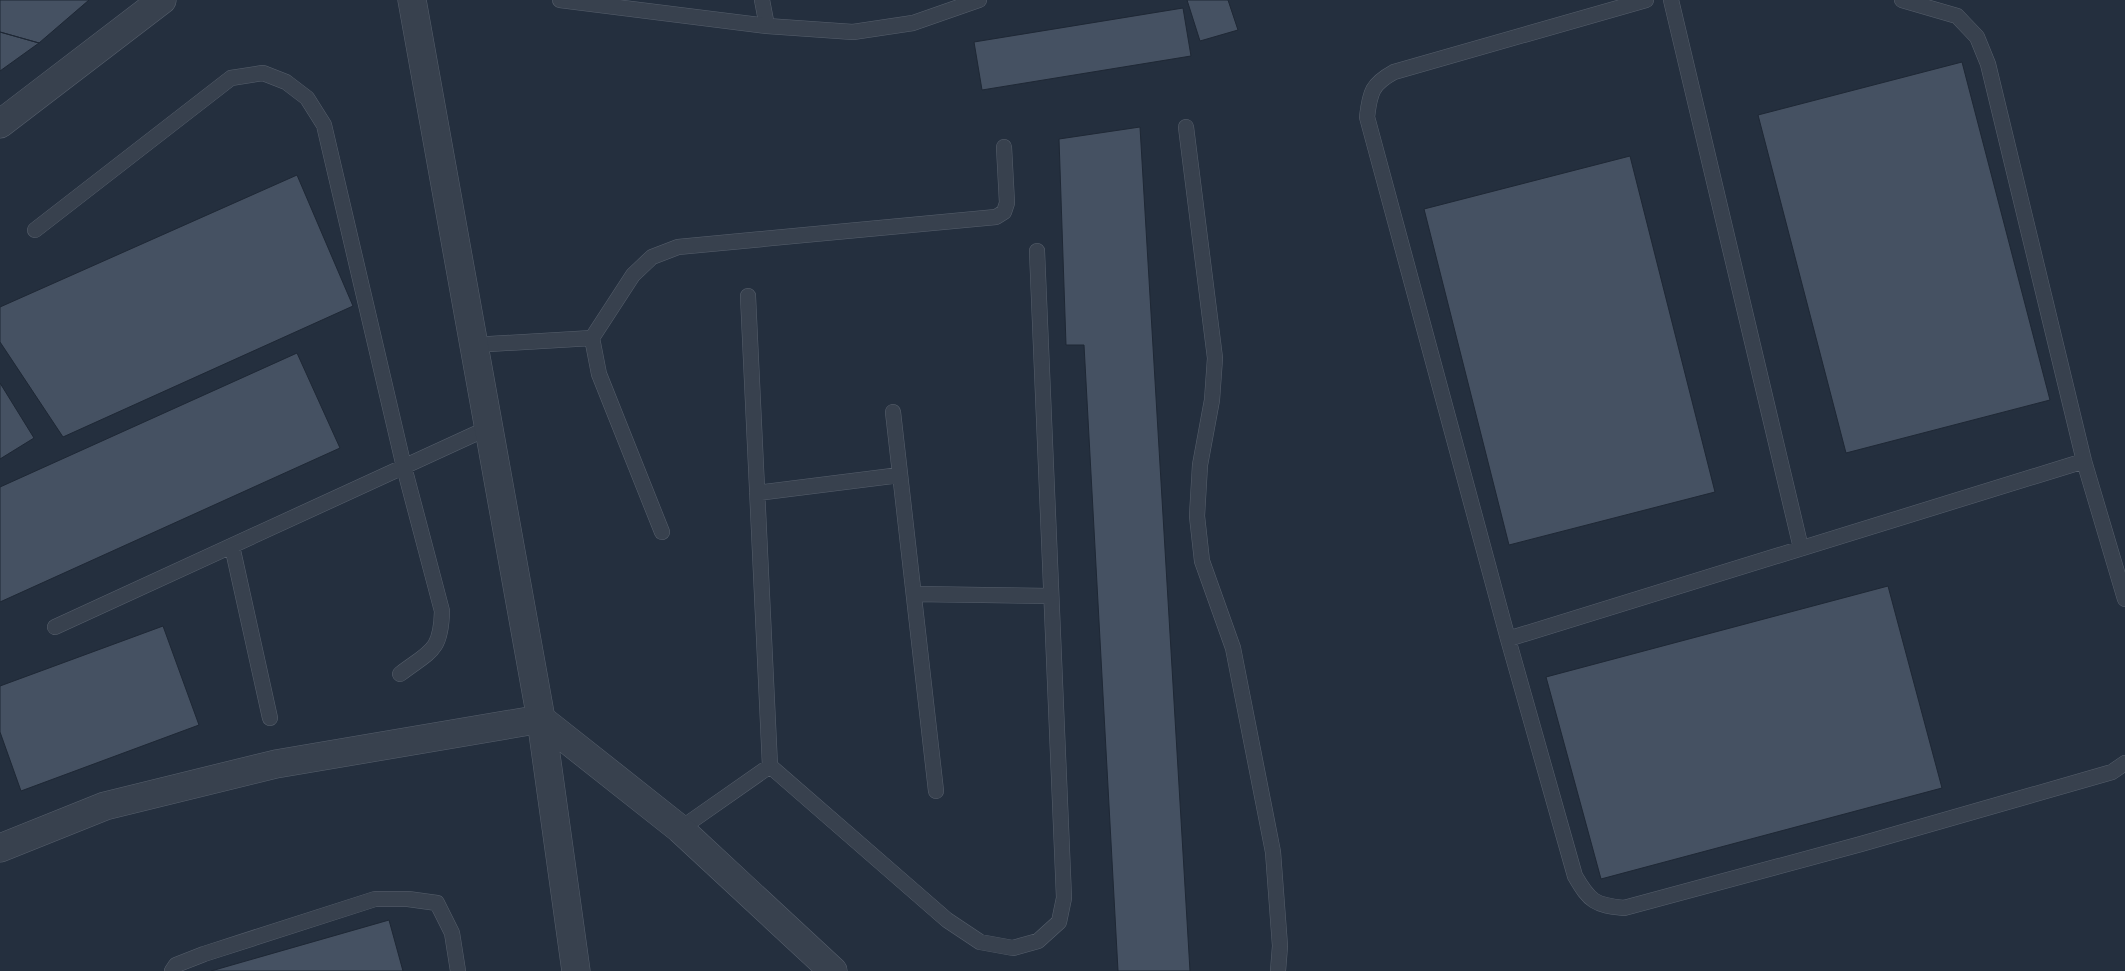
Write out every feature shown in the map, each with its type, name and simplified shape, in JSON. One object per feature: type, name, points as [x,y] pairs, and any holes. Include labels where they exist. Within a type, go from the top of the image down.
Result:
[{"type":"street","points":[[0,124],[162,0]]},
{"type":"street","points":[[412,0],[541,719],[576,971]]},
{"type":"street","points":[[0,848],[105,806],[276,764],[541,719],[680,829],[832,971]]},
{"type":"lane","points":[[560,0],[767,26],[853,32],[913,24],[980,0]]},
{"type":"lane","points":[[762,0],[767,26]]},
{"type":"lane","points":[[1646,0],[1394,72],[1380,80],[1370,96],[1367,117],[1508,639],[1575,876],[1586,895],[1604,906],[1624,908],[1852,847],[2112,772],[2125,763]]},
{"type":"lane","points":[[1670,0],[1801,548]]},
{"type":"lane","points":[[1902,0],[1957,16],[1976,37],[1988,64],[2084,461],[2125,599]]},
{"type":"lane","points":[[35,230],[231,78],[262,73],[286,82],[307,98],[324,125],[404,467],[442,611],[441,632],[435,648],[400,674]]},
{"type":"lane","points":[[1186,127],[1215,358],[1212,400],[1200,464],[1197,516],[1202,561],[1233,648],[1273,852],[1280,946],[1278,971]]},
{"type":"lane","points":[[662,532],[599,374],[592,338],[634,275],[652,257],[678,248],[996,217],[1004,212],[1007,203],[1004,147]]},
{"type":"lane","points":[[748,296],[770,766],[947,920],[980,942],[1013,948],[1038,941],[1058,922],[1064,898],[1036,251]]},
{"type":"lane","points":[[473,345],[592,338]]},
{"type":"lane","points":[[893,412],[936,791]]},
{"type":"lane","points":[[54,627],[488,428]]},
{"type":"lane","points":[[1508,639],[2084,461]]},
{"type":"lane","points":[[757,493],[900,475]]},
{"type":"lane","points":[[232,546],[270,718]]},
{"type":"lane","points":[[914,594],[1051,596]]},
{"type":"lane","points":[[680,829],[770,766]]},
{"type":"lane","points":[[172,971],[176,965],[204,954],[375,899],[408,898],[437,903],[452,933],[458,971]]},
{"type":"building","points":[[0,0],[89,0],[39,43],[0,32]]},
{"type":"building","points":[[1187,0],[1228,0],[1238,30],[1200,41]]},
{"type":"building","points":[[1183,8],[1191,56],[982,90],[974,42]]},
{"type":"building","points":[[0,32],[39,43],[0,71]]},
{"type":"building","points":[[1962,62],[2050,400],[1846,453],[1758,115]]},
{"type":"building","points":[[1140,127],[1190,971],[1118,971],[1084,345],[1066,345],[1059,139]]},
{"type":"building","points":[[1630,156],[1715,492],[1509,545],[1424,209]]},
{"type":"building","points":[[297,175],[353,306],[63,437],[0,342],[0,307]]},
{"type":"building","points":[[297,353],[340,448],[0,602],[0,487]]},
{"type":"building","points":[[0,383],[34,438],[0,459]]},
{"type":"building","points":[[1888,586],[1942,788],[1601,879],[1546,677]]},
{"type":"building","points":[[163,626],[199,725],[21,791],[0,732],[0,686]]},
{"type":"building","points":[[389,920],[403,971],[211,971]]}]
